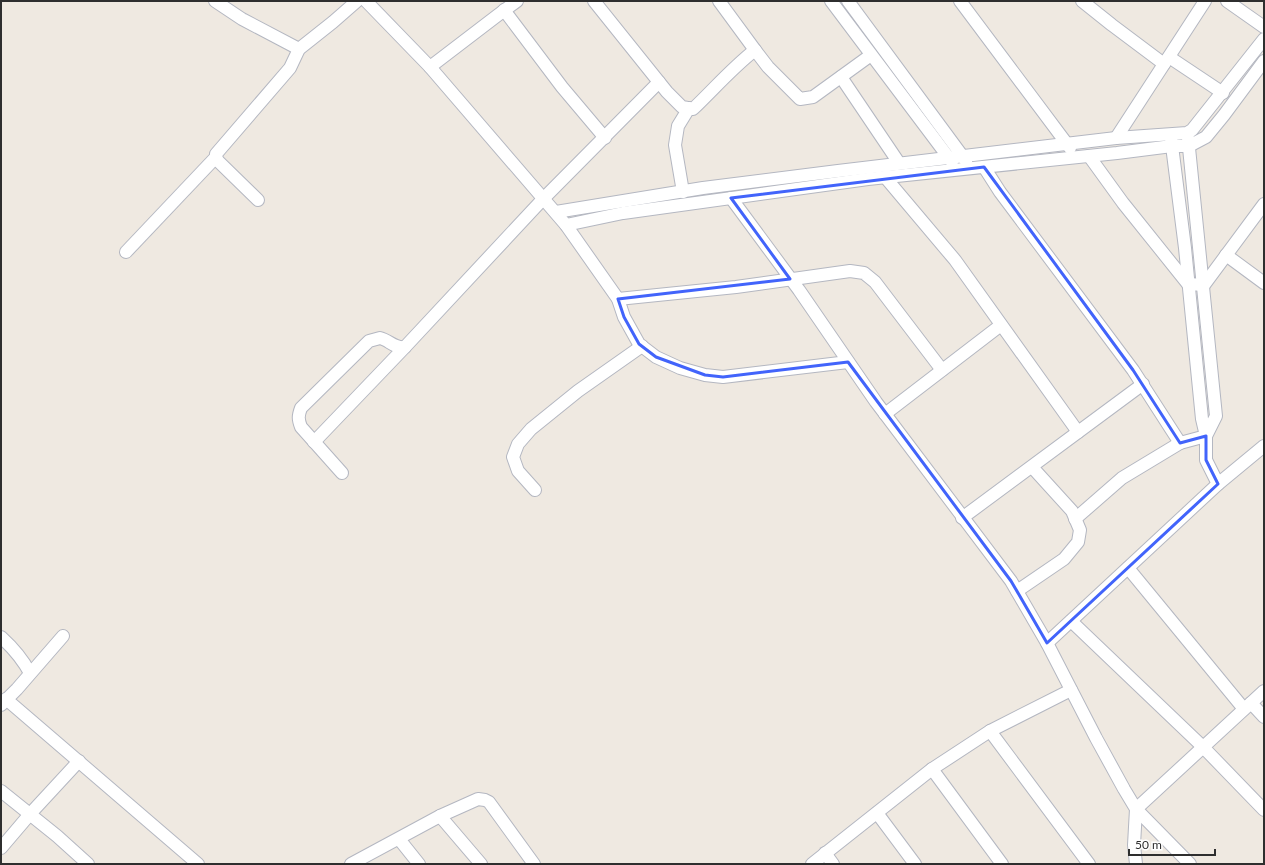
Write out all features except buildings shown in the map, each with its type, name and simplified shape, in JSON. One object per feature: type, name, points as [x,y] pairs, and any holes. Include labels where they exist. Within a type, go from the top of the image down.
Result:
[{"type":"street","points":[[215,1],[242,19],[299,49]]},
{"type":"street","points":[[126,252],[216,157],[216,154],[290,68],[299,49],[357,1]]},
{"type":"street","points":[[366,1],[430,67],[543,199],[556,212],[618,299],[624,317],[639,344],[656,357],[680,368],[705,375],[723,377],[848,362]]},
{"type":"street","points":[[430,67],[517,1]]},
{"type":"street","points":[[594,1],[659,82],[682,107],[693,109],[740,61],[755,50]]},
{"type":"street","points":[[719,1],[768,67],[800,99],[813,97],[871,55]]},
{"type":"street","points":[[831,1],[958,170]]},
{"type":"street","points":[[848,1],[971,168]]},
{"type":"street","points":[[960,1],[1076,157]]},
{"type":"street","points":[[1082,1],[1112,25],[1166,61],[1223,93]]},
{"type":"street","points":[[1116,138],[1205,1]]},
{"type":"street","points":[[1227,1],[1264,27]]},
{"type":"street","points":[[504,10],[562,87],[605,138]]},
{"type":"street","points":[[566,225],[624,213],[731,198],[885,178],[1089,156],[1171,140],[1192,130],[1223,93],[1264,39]]},
{"type":"street","points":[[556,212],[683,192],[899,163],[1116,138],[1171,140],[1189,146],[1206,137],[1264,61]]},
{"type":"street","points":[[841,77],[899,163]]},
{"type":"street","points":[[314,442],[543,199],[659,82]]},
{"type":"street","points":[[683,192],[675,145],[678,126],[689,108]]},
{"type":"street","points":[[1075,519],[1122,478],[1180,443],[1206,436],[1216,416],[1204,285],[1187,133]]},
{"type":"street","points":[[1171,140],[1202,419],[1206,436],[1206,460],[1218,484]]},
{"type":"street","points":[[1089,156],[1159,250],[1188,284],[1204,285]]},
{"type":"street","points":[[216,157],[218,161],[258,200]]},
{"type":"street","points":[[984,167],[1000,192],[1143,384],[1180,443]]},
{"type":"street","points":[[885,178],[955,260],[1078,432]]},
{"type":"street","points":[[731,198],[790,278],[885,414],[1011,581],[1047,643],[1136,809],[1190,864]]},
{"type":"street","points":[[1204,285],[1264,204]]},
{"type":"street","points":[[1226,255],[1264,283]]},
{"type":"street","points":[[618,299],[736,286],[850,271],[864,273],[875,282],[942,370]]},
{"type":"street","points":[[885,414],[1001,325]]},
{"type":"street","points":[[342,473],[301,426],[299,415],[301,408],[369,341],[380,338],[401,348],[405,347]]},
{"type":"street","points":[[535,490],[518,471],[513,457],[518,444],[531,428],[578,391],[642,346]]},
{"type":"street","points":[[962,518],[1143,384]]},
{"type":"street","points":[[1047,643],[1218,484],[1262,452]]},
{"type":"street","points":[[1017,591],[1064,559],[1078,542],[1080,530],[1072,511],[1032,467]]},
{"type":"street","points":[[1128,568],[1248,706],[1264,717]]},
{"type":"street","points":[[1071,621],[1203,747],[1264,810]]},
{"type":"street","points":[[63,636],[4,702],[79,761],[198,864]]},
{"type":"street","points":[[1,637],[8,643],[25,664],[30,673]]},
{"type":"street","points":[[812,864],[932,769],[990,731],[1072,690]]},
{"type":"street","points":[[1136,864],[1134,845],[1136,809],[1264,691]]},
{"type":"street","points":[[990,731],[1089,864]]},
{"type":"street","points":[[1,848],[79,761]]},
{"type":"street","points":[[932,769],[1002,864]]},
{"type":"street","points":[[1,791],[88,864]]},
{"type":"street","points":[[351,864],[440,816],[478,799],[489,802],[534,864]]},
{"type":"street","points":[[877,813],[915,864]]},
{"type":"street","points":[[440,816],[481,864]]},
{"type":"street","points":[[399,839],[419,864]]},
{"type":"street","points":[[825,853],[833,864]]},
{"type":"highlighted area","points":[[984,167],[1133,370],[1180,443],[1206,436],[1206,460],[1218,484],[1047,643],[1011,581],[848,362],[723,377],[705,375],[656,357],[639,344],[624,317],[618,299],[790,279],[731,198]]}]
